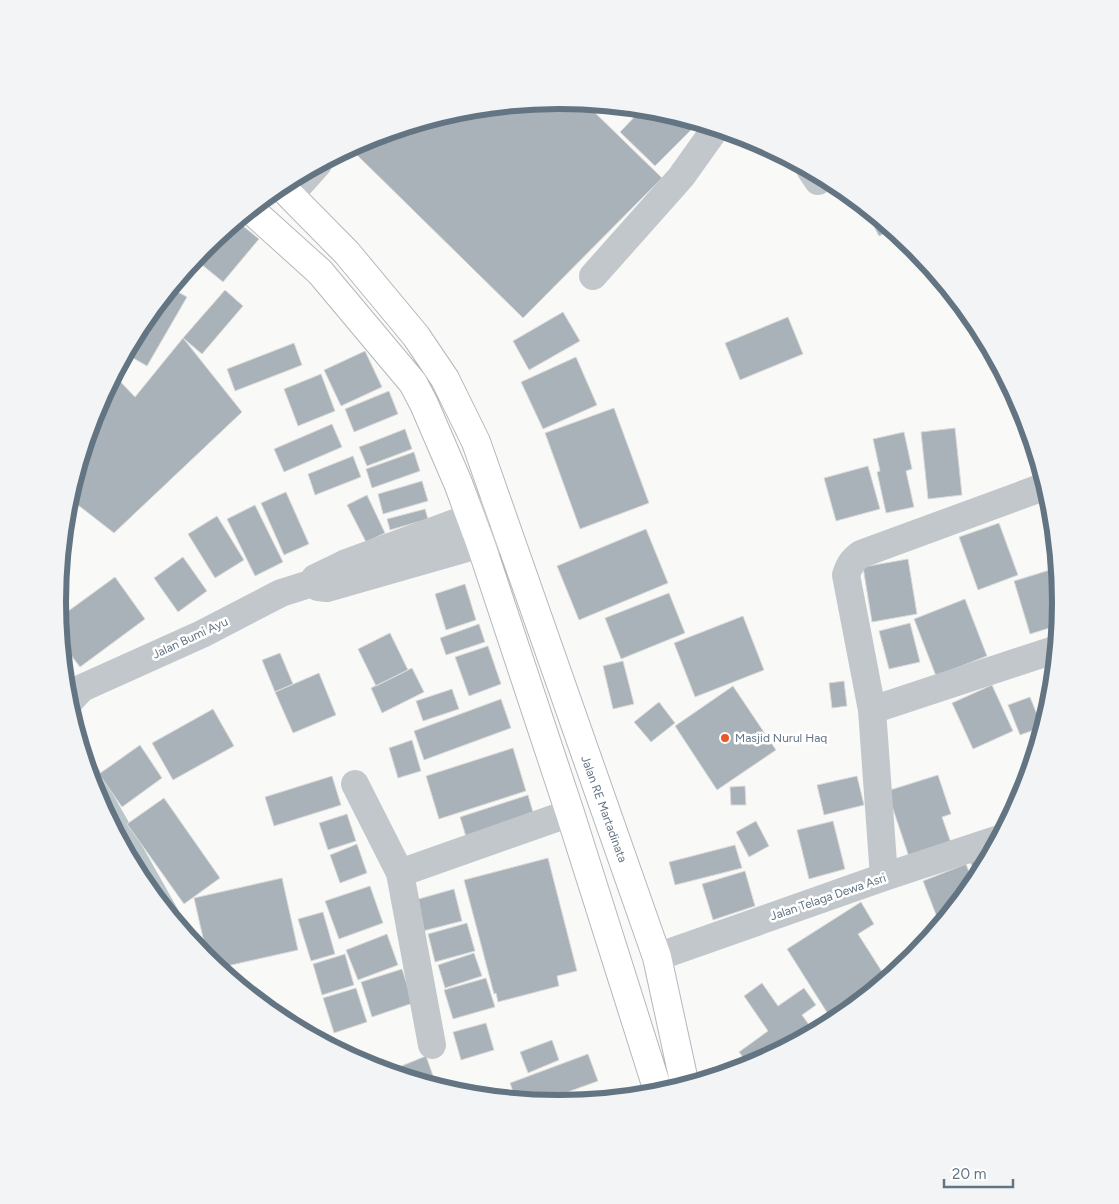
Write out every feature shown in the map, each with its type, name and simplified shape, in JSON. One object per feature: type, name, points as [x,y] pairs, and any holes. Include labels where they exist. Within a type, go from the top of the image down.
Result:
[{"type":"highway","name":"Jalan RE Martadinata","points":[[286,191],[347,253],[416,336],[446,379],[476,442],[657,957],[683,1079]]},
{"type":"highway","points":[[255,214],[320,272],[413,383],[432,421],[481,545],[570,813],[656,1086]]},
{"type":"street","points":[[594,276],[682,177],[712,133]]},
{"type":"street","points":[[884,877],[872,710],[846,575],[853,559],[861,554],[1039,489]]},
{"type":"street","points":[[316,580],[344,564],[498,507]]},
{"type":"street","name":"Jalan Bumi Ayu","points":[[76,696],[281,593],[316,580],[318,587],[328,588],[509,536]]},
{"type":"street","points":[[872,710],[1050,652]]},
{"type":"street","points":[[355,784],[400,873],[432,1046]]},
{"type":"street","points":[[400,873],[570,813]]},
{"type":"street","name":"Jalan Telaga Dewa Asri","points":[[657,957],[884,877],[991,842]]},
{"type":"building","points":[[527,110],[592,110],[662,178],[523,318],[356,154],[371,146],[401,135],[463,118]]},
{"type":"building","points":[[636,115],[693,128],[655,166],[620,132]]},
{"type":"building","points":[[870,219],[886,232],[879,236]]},
{"type":"building","points":[[242,225],[259,239],[223,282],[201,264]]},
{"type":"building","points":[[225,290],[243,306],[202,354],[183,338]]},
{"type":"building","points":[[177,291],[187,297],[147,366],[131,357],[149,328]]},
{"type":"building","points":[[563,312],[580,341],[529,370],[513,341]]},
{"type":"building","points":[[788,317],[803,354],[740,380],[725,343]]},
{"type":"building","points":[[183,338],[242,412],[114,533],[76,504],[92,443],[119,380],[135,397]]},
{"type":"building","points":[[294,343],[302,365],[235,391],[227,369]]},
{"type":"building","points":[[365,351],[382,387],[341,406],[324,370]]},
{"type":"building","points":[[576,357],[597,405],[543,429],[521,382]]},
{"type":"building","points":[[321,374],[335,411],[298,426],[284,389]]},
{"type":"building","points":[[389,391],[398,414],[354,432],[345,409]]},
{"type":"building","points":[[614,408],[649,503],[580,529],[545,433]]},
{"type":"building","points":[[332,424],[342,447],[284,472],[274,449]]},
{"type":"building","points":[[955,428],[962,495],[928,499],[921,432]]},
{"type":"building","points":[[405,429],[412,449],[367,466],[359,447]]},
{"type":"building","points":[[904,432],[912,469],[906,471],[914,507],[886,513],[877,472],[880,471],[873,439]]},
{"type":"building","points":[[414,452],[420,471],[372,488],[366,469]]},
{"type":"building","points":[[353,456],[361,477],[315,495],[308,474]]},
{"type":"building","points":[[868,466],[880,509],[836,521],[824,478]]},
{"type":"building","points":[[422,481],[428,501],[383,514],[378,494]]},
{"type":"building","points":[[286,492],[309,544],[284,555],[261,503]]},
{"type":"building","points":[[367,495],[385,533],[366,542],[347,505]]},
{"type":"building","points":[[255,505],[283,562],[255,576],[227,519]]},
{"type":"building","points":[[425,509],[428,519],[390,530],[387,519]]},
{"type":"building","points":[[217,516],[244,560],[215,578],[188,534]]},
{"type":"building","points":[[999,523],[1018,575],[978,590],[959,537]]},
{"type":"building","points":[[646,529],[668,583],[579,620],[557,566]]},
{"type":"building","points":[[183,557],[207,591],[178,612],[154,578]]},
{"type":"building","points":[[908,559],[917,614],[872,622],[863,567]]},
{"type":"building","points":[[1052,569],[1052,627],[1030,634],[1014,581]]},
{"type":"building","points":[[115,577],[145,619],[80,667],[69,652],[67,612]]},
{"type":"building","points":[[465,584],[476,620],[446,630],[435,594]]},
{"type":"building","points":[[669,593],[685,633],[621,659],[605,618]]},
{"type":"building","points":[[965,599],[987,656],[936,676],[914,619]]},
{"type":"building","points":[[743,616],[764,670],[695,697],[674,643]]},
{"type":"building","points":[[910,623],[920,662],[889,669],[879,631]]},
{"type":"building","points":[[479,624],[485,642],[446,655],[440,638]]},
{"type":"building","points":[[390,633],[408,670],[376,686],[358,649]]},
{"type":"building","points":[[488,646],[501,684],[469,696],[455,657]]},
{"type":"building","points":[[280,653],[293,684],[275,692],[262,660]]},
{"type":"building","points":[[623,661],[634,704],[613,709],[603,666]]},
{"type":"building","points":[[412,668],[424,692],[382,713],[371,688]]},
{"type":"building","points":[[319,673],[336,715],[293,733],[275,692]]},
{"type":"building","points":[[844,681],[847,706],[832,708],[829,683]]},
{"type":"building","points":[[992,685],[1013,731],[973,749],[952,703]]},
{"type":"building","name":"Masjid Nurul Haq","points":[[733,686],[776,750],[717,790],[675,726]]},
{"type":"building","points":[[452,689],[459,709],[423,721],[416,701]]},
{"type":"building","points":[[1030,697],[1039,718],[1036,729],[1020,735],[1008,705]]},
{"type":"building","points":[[501,699],[511,728],[424,760],[414,731]]},
{"type":"building","points":[[659,702],[675,723],[651,742],[634,722]]},
{"type":"building","points":[[213,709],[234,746],[173,780],[152,743]]},
{"type":"building","points":[[412,740],[421,771],[398,778],[389,748]]},
{"type":"building","points":[[140,745],[162,778],[122,807],[99,774]]},
{"type":"building","points":[[513,748],[526,791],[439,819],[426,776]]},
{"type":"building","points":[[938,775],[951,814],[942,817],[951,843],[909,857],[887,791]]},
{"type":"building","points":[[332,776],[341,805],[274,826],[265,797]]},
{"type":"building","points":[[857,776],[864,805],[824,815],[817,785]]},
{"type":"building","points":[[745,786],[746,805],[731,805],[730,787]]},
{"type":"building","points":[[528,795],[535,819],[467,840],[460,817]]},
{"type":"building","points":[[164,798],[220,878],[184,904],[127,824]]},
{"type":"building","points":[[347,814],[356,841],[328,850],[319,823]]},
{"type":"building","points":[[756,821],[769,846],[749,857],[736,832]]},
{"type":"building","points":[[833,821],[845,869],[809,879],[797,830]]},
{"type":"building","points":[[357,844],[367,873],[340,883],[330,855]]},
{"type":"building","points":[[735,845],[742,868],[675,885],[669,862]]},
{"type":"building","points":[[983,856],[973,870],[970,861]]},
{"type":"building","points":[[548,858],[577,971],[557,976],[559,986],[498,1002],[496,993],[494,994],[464,880]]},
{"type":"building","points":[[966,864],[970,875],[937,918],[923,881]]},
{"type":"building","points":[[745,871],[755,906],[713,920],[702,884]]},
{"type":"building","points":[[282,878],[298,950],[227,966],[204,944],[194,898]]},
{"type":"building","points":[[370,886],[383,923],[339,939],[325,901]]},
{"type":"building","points":[[454,889],[462,921],[423,931],[415,900]]},
{"type":"building","points":[[861,902],[874,924],[858,934],[884,974],[850,1001],[828,1014],[787,949]]},
{"type":"building","points":[[323,912],[335,954],[311,961],[298,919]]},
{"type":"building","points":[[467,923],[475,951],[435,962],[428,934]]},
{"type":"building","points":[[387,934],[398,965],[358,980],[346,950]]},
{"type":"building","points":[[474,953],[482,976],[445,988],[438,965]]},
{"type":"building","points":[[345,954],[354,985],[322,995],[313,964]]},
{"type":"building","points":[[402,969],[413,1003],[372,1017],[361,982]]},
{"type":"building","points":[[486,978],[495,1007],[453,1019],[444,990]]},
{"type":"building","points":[[762,983],[778,1006],[804,988],[816,1005],[802,1015],[810,1026],[745,1059],[739,1052],[768,1031],[744,996]]},
{"type":"building","points":[[356,988],[367,1022],[334,1033],[323,998]]},
{"type":"building","points":[[486,1023],[494,1050],[461,1060],[453,1032]]},
{"type":"building","points":[[552,1040],[559,1060],[528,1073],[520,1052]]},
{"type":"building","points":[[588,1054],[598,1081],[559,1095],[513,1093],[510,1083]]},
{"type":"building","points":[[426,1056],[434,1079],[401,1069],[397,1068]]},
{"type":"waterway","points":[[96,772],[174,909]]},
{"type":"place","name":"Masjid Nurul Haq","points":[[725,738]]}]
